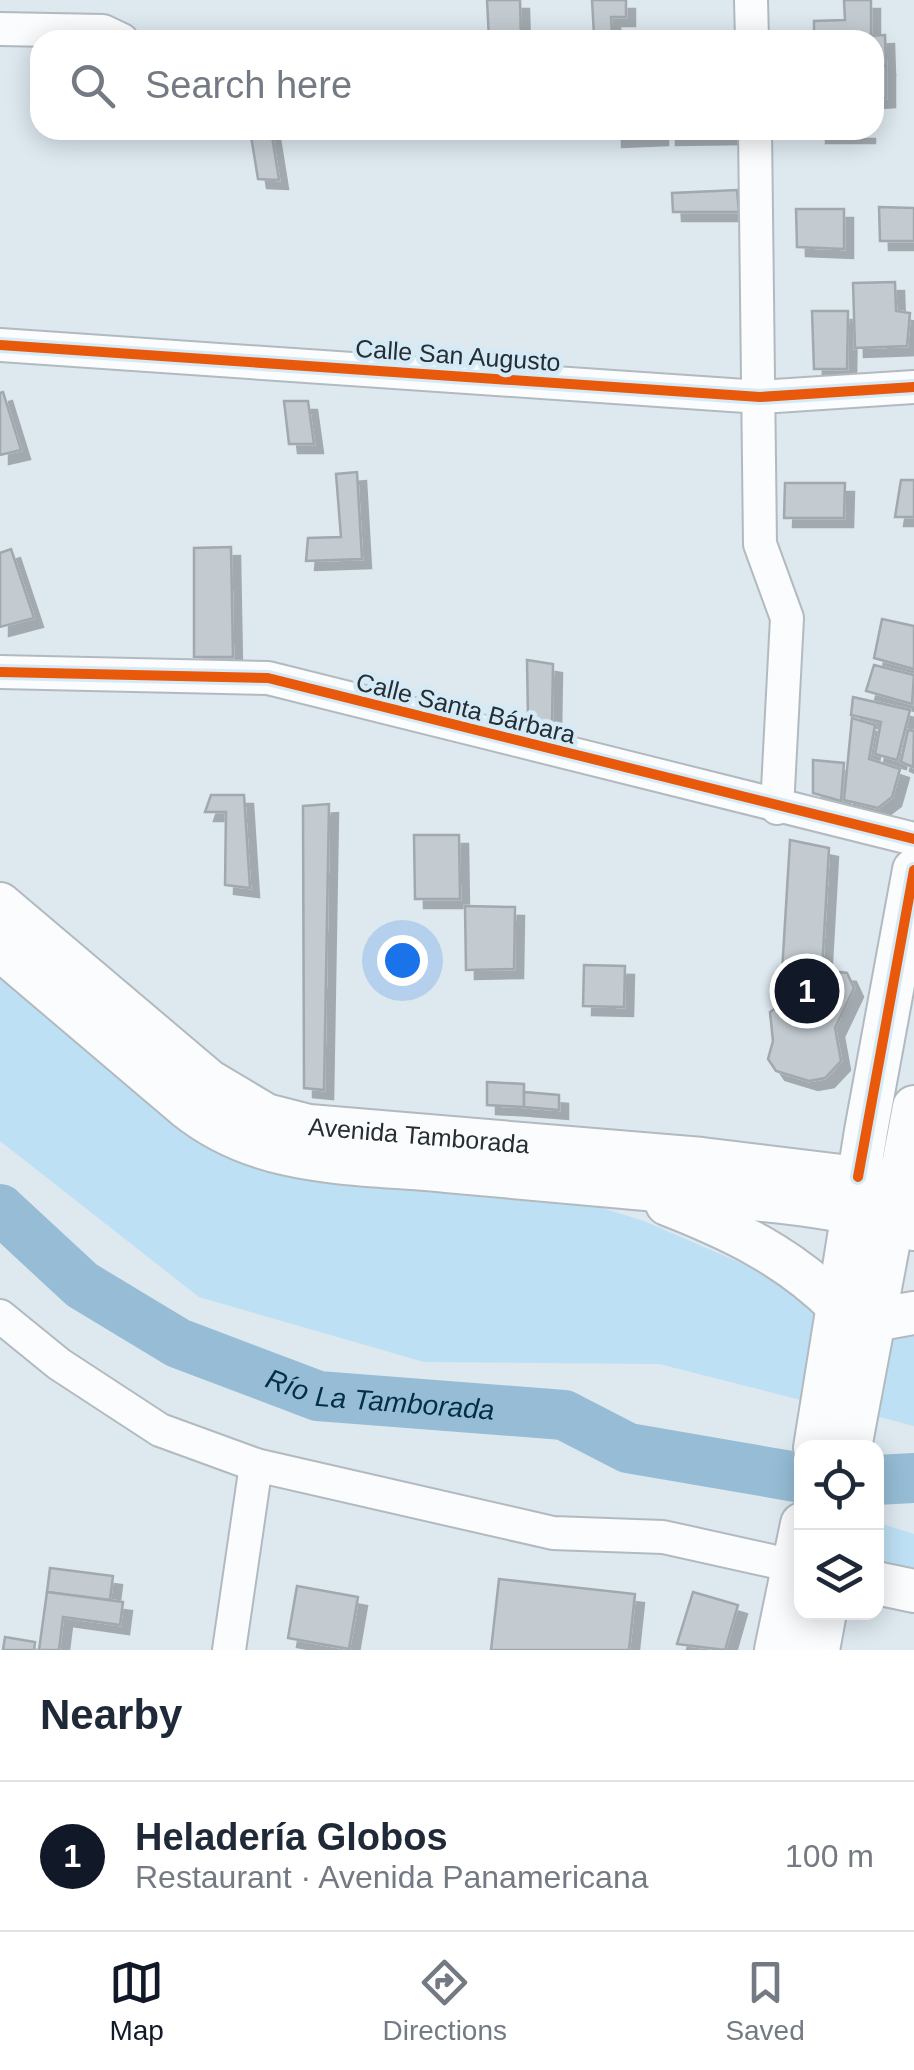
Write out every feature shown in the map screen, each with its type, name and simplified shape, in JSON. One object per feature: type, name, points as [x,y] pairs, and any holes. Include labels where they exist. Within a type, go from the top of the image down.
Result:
[{"type":"main road","points":[[824,1440],[843,1421],[875,1313],[888,1201],[914,870]]},
{"type":"main road","name":"Avenida Tamborada","points":[[0,904],[209,1081],[266,1116],[309,1126],[888,1201]]},
{"type":"main road","name":"Avenida Tamborada","points":[[0,948],[186,1108],[214,1130],[245,1145],[312,1158],[624,1187],[888,1201]]},
{"type":"main road","points":[[888,1201],[914,1107]]},
{"type":"main road","points":[[624,1187],[753,1240],[875,1313]]},
{"type":"main road","points":[[776,1650],[794,1582]]},
{"type":"main road","points":[[884,1585],[914,1591]]},
{"type":"main road","points":[[818,1650],[823,1620]]},
{"type":"street","points":[[751,0],[752,30]]},
{"type":"street","points":[[0,30],[30,30]]},
{"type":"street","points":[[755,140],[760,544],[787,618],[777,808]]},
{"type":"street","name":"Calle San Augusto","points":[[0,345],[760,397],[914,387]]},
{"type":"street","name":"Calle Santa Bárbara","points":[[0,672],[268,678],[777,808],[914,839]]},
{"type":"street","points":[[0,1316],[59,1364],[160,1430],[256,1465],[553,1533],[663,1537],[794,1566]]},
{"type":"street","points":[[229,1650],[256,1465]]},
{"type":"shaded area","points":[[0,971],[102,1054],[644,1221],[773,1277],[822,1320],[805,1401],[659,1364],[424,1362],[199,1297],[0,1141]]},
{"type":"shaded area","points":[[914,1329],[914,1426],[872,1415],[888,1333]]},
{"type":"shaded area","points":[[884,1525],[914,1534],[914,1572],[884,1564]]},
{"type":"building","points":[[487,0],[520,0],[521,30],[489,30]]},
{"type":"building","points":[[592,0],[626,0],[626,17],[611,17],[612,30],[594,30]]},
{"type":"building","points":[[844,0],[871,0],[871,30],[814,30],[814,21],[845,20]]},
{"type":"building","points":[[884,66],[886,66],[884,98]]},
{"type":"building","points":[[252,140],[273,140],[279,180],[258,179]]},
{"type":"building","points":[[737,190],[739,212],[673,212],[672,193]]},
{"type":"building","points":[[879,207],[914,208],[914,241],[880,241]]},
{"type":"building","points":[[796,209],[844,209],[844,249],[797,247]]},
{"type":"building","points":[[895,282],[896,311],[910,313],[907,346],[855,348],[853,283]]},
{"type":"building","points":[[812,311],[848,311],[847,369],[814,369]]},
{"type":"building","points":[[3,392],[21,450],[0,455],[0,393]]},
{"type":"building","points":[[284,401],[308,401],[314,444],[289,444]]},
{"type":"building","points":[[357,472],[362,559],[306,561],[308,538],[341,537],[336,474]]},
{"type":"building","points":[[901,480],[914,480],[914,517],[895,517]]},
{"type":"building","points":[[785,483],[845,483],[844,518],[784,518]]},
{"type":"building","points":[[231,547],[233,657],[194,657],[194,548]]},
{"type":"building","points":[[11,549],[34,618],[0,627],[0,553]]},
{"type":"building","points":[[882,619],[914,626],[914,669],[874,658]]},
{"type":"building","points":[[527,660],[553,664],[552,723],[528,719]]},
{"type":"building","points":[[874,665],[914,675],[912,704],[866,691]]},
{"type":"building","points":[[853,697],[910,710],[897,760],[875,754],[881,722],[851,715]]},
{"type":"building","points":[[852,718],[875,725],[869,759],[900,769],[892,797],[878,808],[844,800]]},
{"type":"building","points":[[908,730],[914,731],[913,767],[901,762]]},
{"type":"building","points":[[813,760],[844,763],[841,801],[813,793]]},
{"type":"building","points":[[211,795],[244,795],[250,888],[225,885],[226,812],[205,812]]},
{"type":"building","points":[[329,804],[324,1090],[304,1088],[303,806]]},
{"type":"building","points":[[414,835],[459,835],[460,899],[415,899]]},
{"type":"building","points":[[790,840],[829,848],[822,970],[847,973],[854,988],[835,1028],[841,1061],[825,1078],[809,1081],[776,1071],[768,1059],[773,1041],[770,1012],[780,1005]]},
{"type":"building","points":[[465,906],[515,907],[514,969],[466,970]]},
{"type":"building","points":[[584,965],[625,966],[624,1007],[583,1006]]},
{"type":"building","points":[[487,1082],[524,1084],[524,1107],[487,1105]]},
{"type":"building","points":[[524,1092],[559,1095],[559,1110],[524,1107]]},
{"type":"building","points":[[50,1568],[113,1576],[110,1600],[47,1592]]},
{"type":"building","points":[[499,1579],[635,1594],[629,1650],[491,1650]]},
{"type":"building","points":[[297,1586],[358,1597],[349,1649],[288,1638]]},
{"type":"building","points":[[47,1592],[123,1602],[120,1625],[63,1617],[59,1650],[39,1650]]},
{"type":"building","points":[[693,1592],[738,1605],[725,1650],[677,1644]]},
{"type":"building","points":[[5,1637],[35,1642],[34,1650],[3,1650]]},
{"type":"waterway","name":"Río La Tamborada","points":[[0,1209],[82,1285],[178,1343],[318,1396],[564,1415],[628,1448],[794,1477]]},
{"type":"waterway","name":"Río La Tamborada","points":[[884,1480],[914,1478]]},
{"type":"cycle path","points":[[0,345],[760,397],[914,387]]},
{"type":"cycle path","points":[[0,672],[268,678],[914,839]]},
{"type":"cycle path","points":[[858,1177],[914,870]]},
{"type":"place","name":"Heladería Globos","points":[[807,991]]}]
